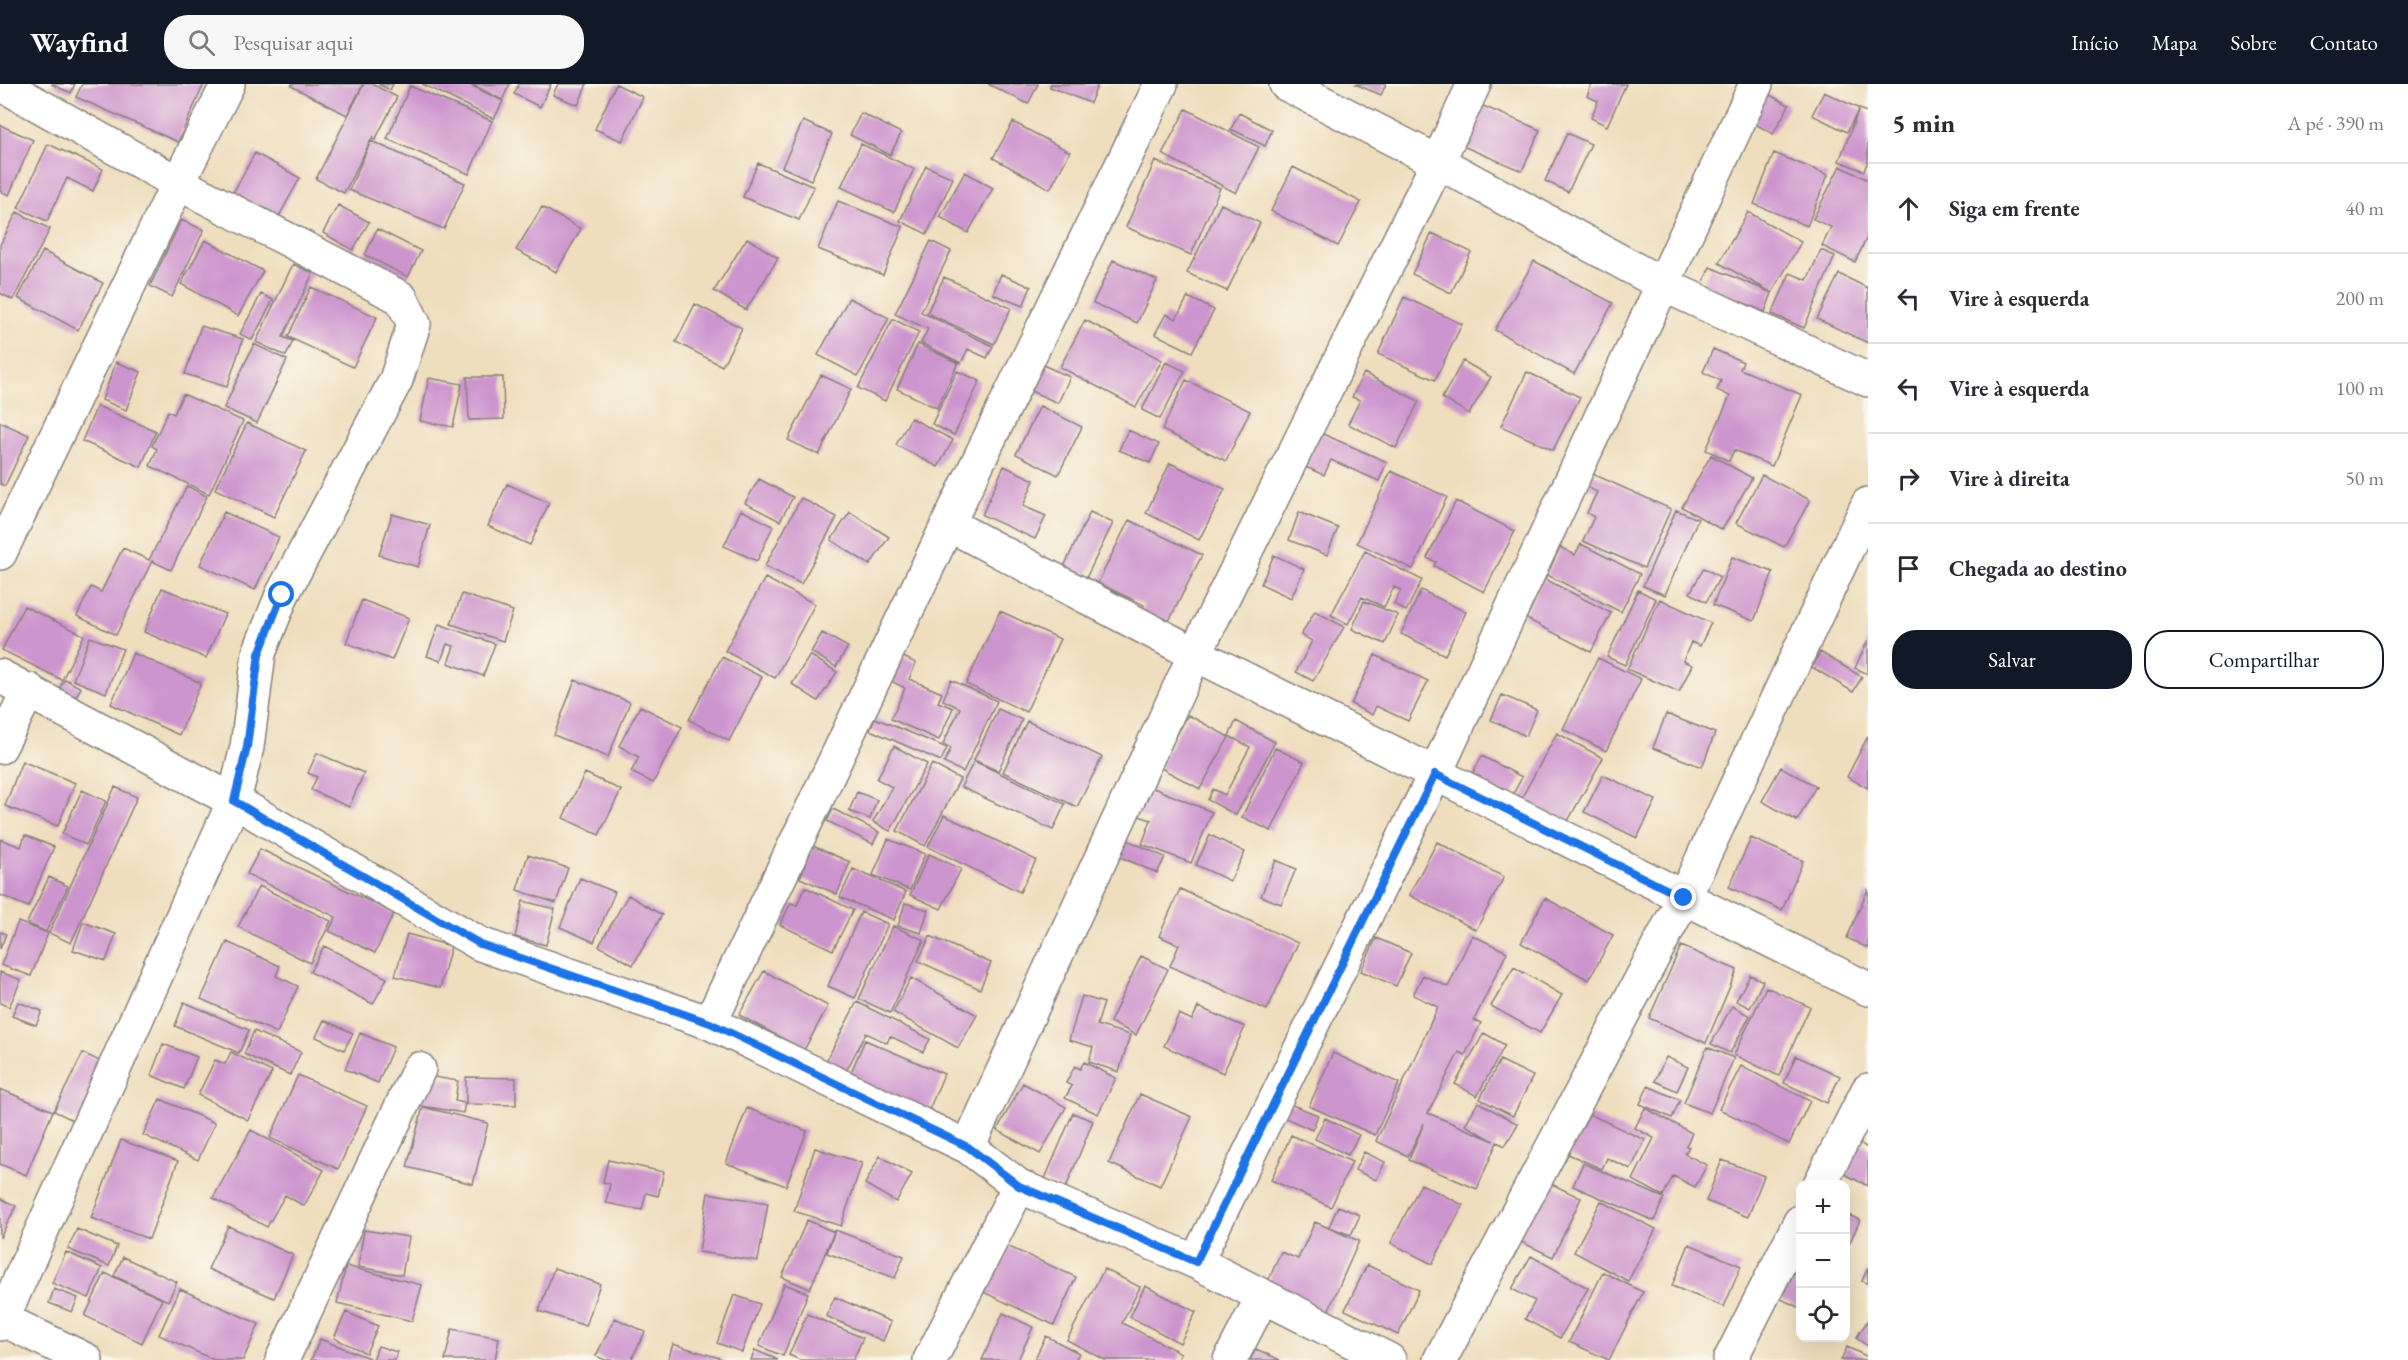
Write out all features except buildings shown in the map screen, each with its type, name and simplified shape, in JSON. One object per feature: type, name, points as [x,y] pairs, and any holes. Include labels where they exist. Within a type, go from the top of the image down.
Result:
[{"type":"street","points":[[1,84],[178,183],[401,298],[414,324],[396,380],[282,595],[259,654],[247,747],[234,801],[1,1321],[86,1360]]},
{"type":"street","points":[[0,553],[228,84]]},
{"type":"street","points":[[710,1023],[1161,84]]},
{"type":"street","points":[[1286,84],[1438,162],[1662,284],[1868,380]]},
{"type":"street","points":[[968,1147],[1195,654],[1438,162],[1474,84]]},
{"type":"street","points":[[1196,1262],[1435,774],[1756,84]]},
{"type":"street","points":[[1440,1360],[1684,898],[1868,504]]},
{"type":"street","points":[[948,524],[1195,654],[1868,989]]},
{"type":"street","points":[[0,675],[234,801],[480,944],[710,1023],[968,1147],[1019,1186],[1196,1262],[1389,1360]]},
{"type":"street","points":[[0,747],[29,690]]},
{"type":"street","points":[[282,1360],[419,1069]]},
{"type":"street","points":[[1823,1180],[1868,1090]]},
{"type":"street","points":[[930,1360],[1019,1186]]},
{"type":"street","points":[[1730,1360],[1796,1230]]},
{"type":"street","points":[[1230,1360],[1263,1296]]},
{"type":"route","points":[[282,595],[259,654],[247,747],[234,801],[480,944],[710,1023],[968,1147],[1019,1186],[1196,1262],[1435,774],[1684,898]]}]
